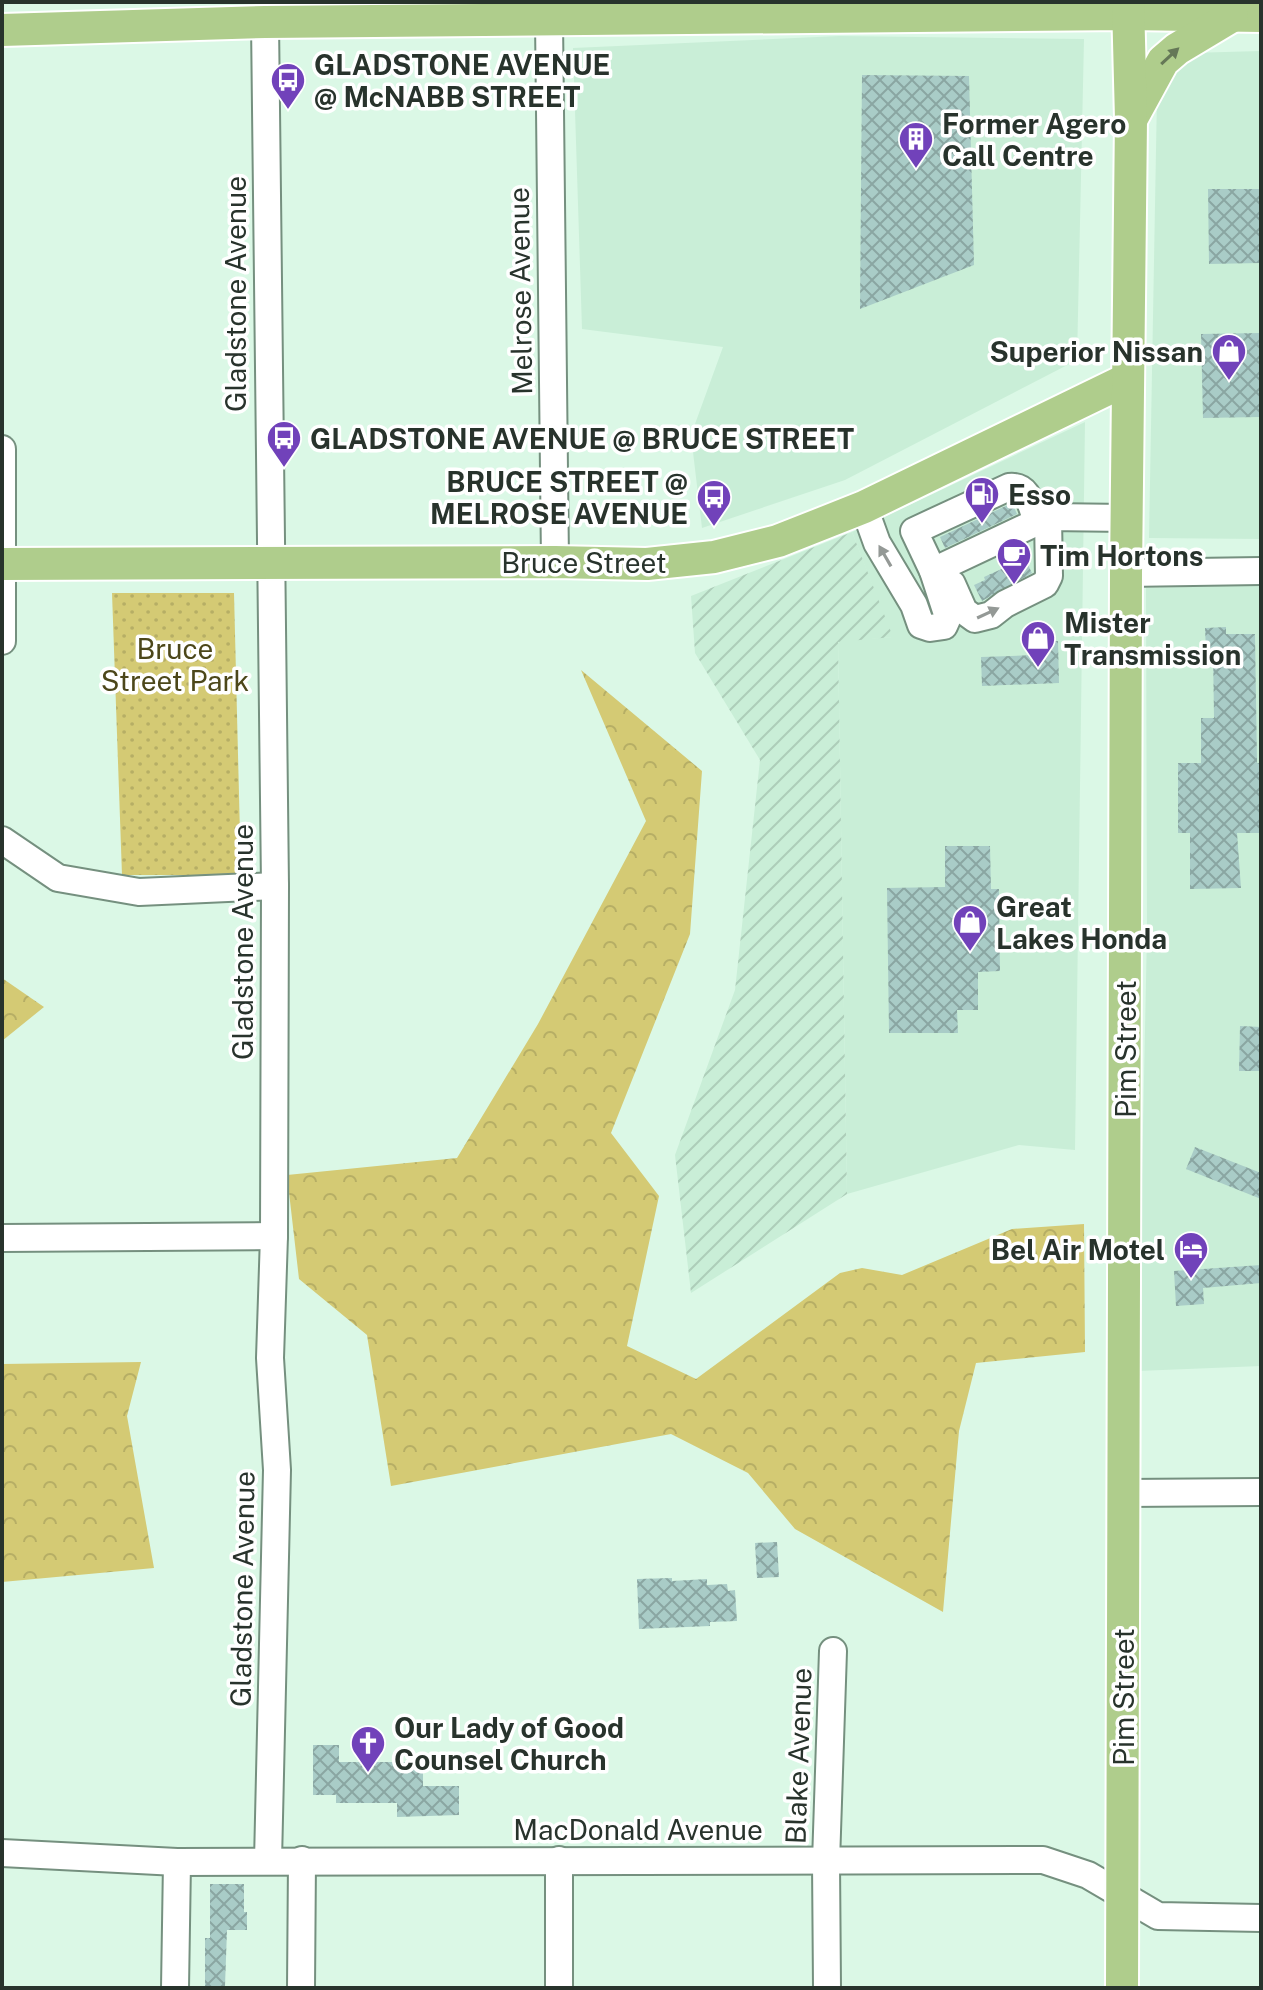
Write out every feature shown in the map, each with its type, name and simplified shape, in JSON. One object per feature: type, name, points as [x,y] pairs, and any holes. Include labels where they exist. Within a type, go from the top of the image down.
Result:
[{"type":"main road","points":[[2,30],[265,22],[408,12],[549,20],[646,11],[1128,8],[1247,16]]},
{"type":"main road","name":"Pim Street","points":[[1122,1988],[1126,573],[1131,119],[1128,8]]},
{"type":"main road","points":[[1131,119],[1163,61],[1177,49],[1247,16]]},
{"type":"main road","name":"Bruce Street","points":[[2,564],[647,564],[714,557],[778,541],[864,507],[1128,379]]},
{"type":"street","name":"Melrose Avenue","points":[[549,20],[555,562]]},
{"type":"street","name":"Gladstone Avenue","points":[[265,22],[275,886],[274,1236],[270,1358],[277,1470],[268,1861]]},
{"type":"street","points":[[2,449],[2,641]]},
{"type":"street","points":[[908,485],[927,525]]},
{"type":"street","points":[[1017,486],[1027,494],[1042,519],[1048,581],[1042,588],[1005,604],[991,615],[975,619],[967,615],[914,531],[1017,486]]},
{"type":"street","points":[[864,507],[877,543],[925,628],[939,628],[948,622],[939,568]]},
{"type":"street","points":[[939,568],[1042,519],[1127,518]]},
{"type":"street","points":[[1126,573],[1261,571]]},
{"type":"street","points":[[2,840],[58,878],[139,892],[275,886]]},
{"type":"street","points":[[2,1238],[274,1236]]},
{"type":"street","points":[[1124,1493],[1261,1492]]},
{"type":"street","name":"Blake Avenue","points":[[827,1988],[826,1862],[833,1651]]},
{"type":"street","name":"MacDonald Avenue","points":[[2,1853],[177,1862],[1043,1860],[1088,1875],[1158,1916],[1261,1918]]},
{"type":"street","points":[[301,1988],[302,1860]]},
{"type":"street","points":[[559,1860],[559,1988]]},
{"type":"street","points":[[175,1988],[177,1862]]},
{"type":"shaded area","points":[[839,36],[1084,39],[1077,360],[845,480],[702,528],[691,435],[723,347],[582,329],[573,48]]},
{"type":"shaded area","points":[[1261,51],[1261,539],[1149,538],[1157,95],[1189,53]]},
{"type":"shaded area","points":[[1085,422],[1075,1150],[1019,1145],[847,1194],[838,641],[892,637],[852,532]]},
{"type":"shaded area","points":[[852,532],[893,637],[838,642],[847,1194],[691,1293],[675,1155],[735,990],[760,760],[695,653],[691,596]]},
{"type":"shaded area","points":[[1261,585],[1261,1366],[1138,1371],[1147,932],[1146,588]]},
{"type":"green space","name":"Bruce Street Park","points":[[112,593],[234,593],[241,875],[122,875]]},
{"type":"green space","points":[[581,670],[702,771],[690,934],[611,1133],[659,1196],[627,1346],[696,1379],[840,1273],[862,1268],[902,1275],[1012,1229],[1084,1224],[1085,1352],[976,1363],[959,1431],[943,1612],[795,1529],[748,1473],[671,1434],[391,1486],[367,1335],[299,1279],[287,1175],[457,1158],[538,1024],[646,821]]},
{"type":"green space","points":[[2,978],[44,1007],[2,1041]]},
{"type":"green space","points":[[141,1362],[127,1416],[154,1568],[2,1582],[2,1364]]},
{"type":"building","name":"Former Agero Call Centre","points":[[862,75],[969,76],[974,265],[860,309]]},
{"type":"building","points":[[1208,189],[1261,189],[1261,263],[1209,264]]},
{"type":"building","points":[[1261,333],[1259,417],[1203,418],[1201,334]]},
{"type":"building","points":[[1012,503],[1017,514],[945,548],[940,537]]},
{"type":"building","points":[[1026,561],[1032,573],[982,601],[974,585],[985,580],[984,577]]},
{"type":"building","points":[[1226,627],[1226,634],[1255,634],[1261,833],[1237,833],[1241,888],[1190,889],[1190,833],[1178,833],[1178,763],[1201,763],[1201,718],[1214,718],[1213,649],[1206,650],[1205,628]]},
{"type":"building","points":[[1058,641],[1059,683],[982,686],[981,657],[1035,655],[1034,642]]},
{"type":"building","points":[[945,846],[990,846],[991,889],[999,889],[1000,971],[978,972],[978,1010],[957,1010],[958,1033],[889,1033],[887,888],[945,887]]},
{"type":"building","points":[[1240,1026],[1261,1027],[1261,1071],[1239,1071]]},
{"type":"building","points":[[1195,1147],[1261,1173],[1261,1199],[1186,1169]]},
{"type":"building","points":[[1261,1265],[1261,1283],[1203,1288],[1204,1304],[1176,1306],[1174,1271]]},
{"type":"building","points":[[777,1542],[779,1577],[757,1578],[755,1543]]},
{"type":"building","points":[[672,1578],[672,1581],[707,1579],[707,1585],[727,1584],[728,1591],[735,1590],[737,1621],[710,1622],[710,1626],[639,1629],[637,1579]]},
{"type":"building","name":"Our Lady of Good Counsel Church","points":[[313,1745],[339,1745],[339,1762],[423,1762],[423,1786],[459,1786],[459,1815],[397,1817],[397,1803],[336,1803],[336,1795],[313,1795]]},
{"type":"building","points":[[210,1884],[244,1884],[247,1930],[227,1930],[225,1986],[205,1987],[205,1938],[210,1938]]},
{"type":"place","name":"GLADSTONE AVENUE @ McNABB STREET","points":[[288,111]]},
{"type":"place","name":"Former Agero Call Centre","points":[[916,170]]},
{"type":"place","name":"Superior Nissan","points":[[1229,382]]},
{"type":"place","name":"GLADSTONE AVENUE @ BRUCE STREET","points":[[284,469]]},
{"type":"place","name":"Esso","points":[[982,525]]},
{"type":"place","name":"BRUCE STREET @ MELROSE AVENUE","points":[[714,528]]},
{"type":"place","name":"Tim Hortons","points":[[1014,586]]},
{"type":"place","name":"Mister Transmission","points":[[1038,669]]},
{"type":"place","name":"Great Lakes Honda","points":[[970,953]]},
{"type":"place","name":"Bel Air Motel","points":[[1191,1280]]},
{"type":"place","name":"Our Lady of Good Counsel Church","points":[[368,1774]]}]
